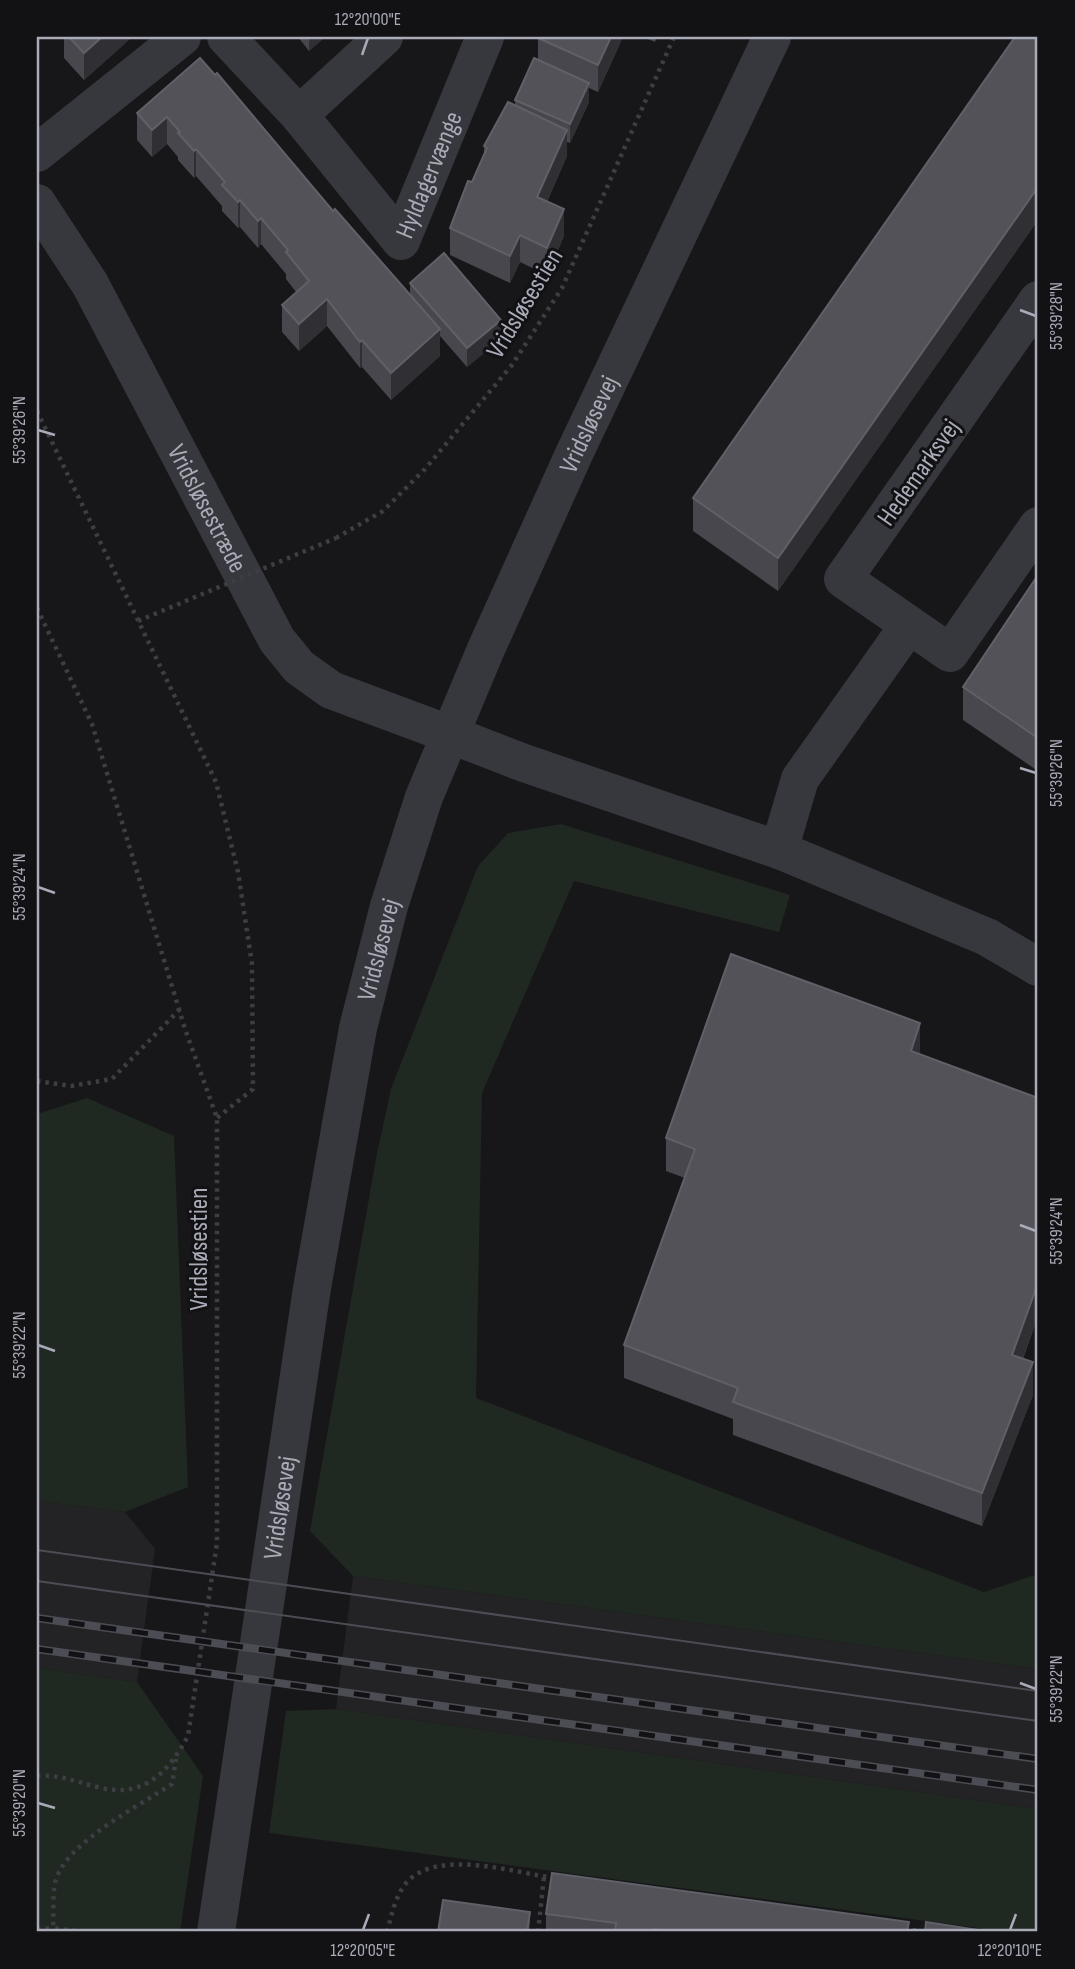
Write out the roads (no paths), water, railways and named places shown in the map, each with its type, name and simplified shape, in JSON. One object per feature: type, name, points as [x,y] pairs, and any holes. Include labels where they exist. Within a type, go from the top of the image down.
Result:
[{"type":"street","points":[[37,153],[182,37]]},
{"type":"street","name":"Hyldagervænge","points":[[226,37],[299,115],[401,241],[485,37]]},
{"type":"street","points":[[299,115],[384,37]]},
{"type":"street","name":"Vridsløsevej","points":[[216,1932],[312,1288],[358,1028],[389,906],[424,797],[449,734],[573,454],[772,37]]},
{"type":"street","name":"Vridsløsestræde","points":[[37,203],[90,285],[277,640],[299,667],[331,690],[449,734]]},
{"type":"street","name":"Hedemarksvej","points":[[1038,300],[844,579],[950,653],[1038,526]]},
{"type":"street","points":[[779,850],[800,779],[909,625]]},
{"type":"street","points":[[449,734],[524,763],[779,850],[987,937],[1038,967]]},
{"type":"tram line","points":[[37,1550],[1038,1691]]},
{"type":"tram line","points":[[37,1581],[1038,1721]]},
{"type":"railway","points":[[37,1618],[1038,1759]]},
{"type":"railway","points":[[37,1649],[1038,1790]]}]
